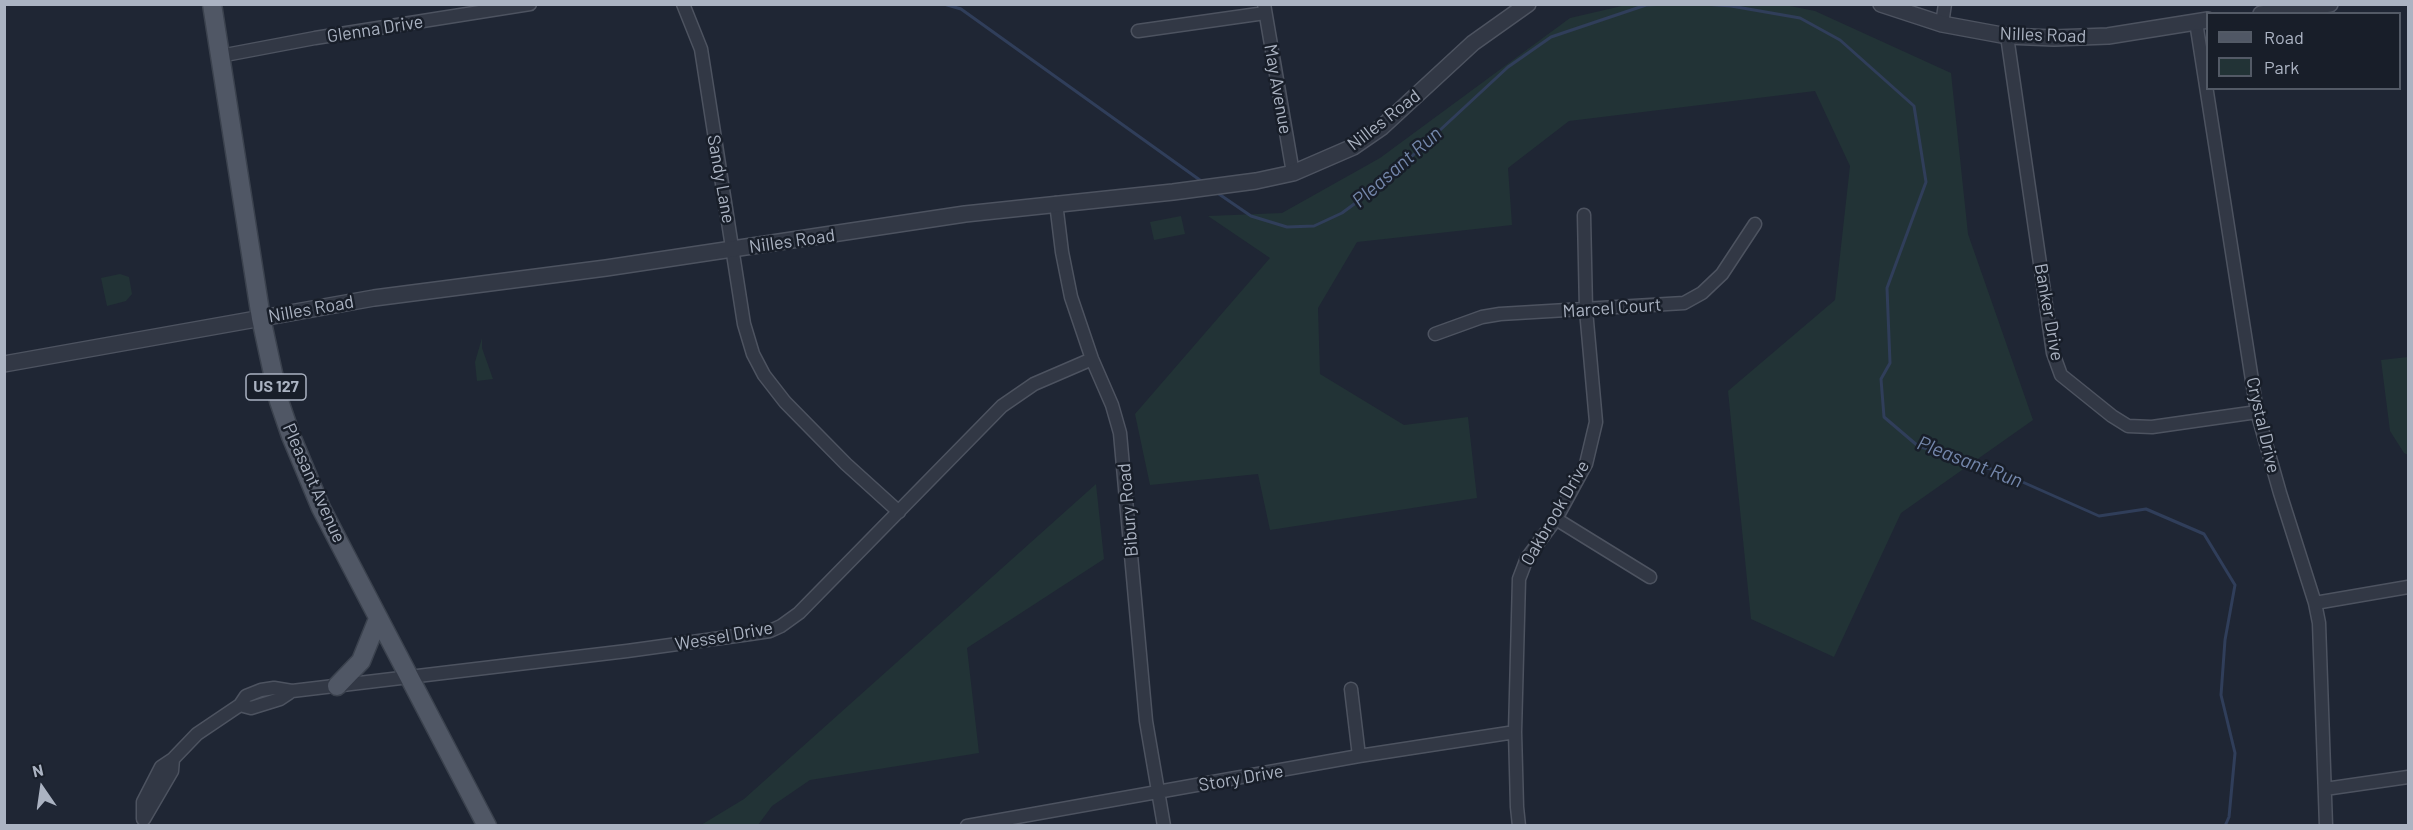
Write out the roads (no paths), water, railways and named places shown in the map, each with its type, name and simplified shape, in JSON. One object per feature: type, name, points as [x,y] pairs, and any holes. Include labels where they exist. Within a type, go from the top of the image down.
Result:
[{"type":"main road","name":"Pleasant Avenue","points":[[212,4],[261,318],[279,401],[303,470],[378,619],[487,825]]},
{"type":"main road","points":[[337,686],[361,661],[378,619]]},
{"type":"street","name":"Glenna Drive","points":[[220,56],[530,4]]},
{"type":"street","name":"Sandy Lane","points":[[682,4],[701,49],[744,324],[753,354],[764,375],[796,414],[899,512]]},
{"type":"street","name":"Nilles Road","points":[[4,364],[398,295],[965,214],[1173,192],[1256,181],[1293,173],[1353,147],[1382,127],[1473,43],[1528,4]]},
{"type":"street","name":"Nilles Road","points":[[1881,4],[1942,24],[2007,36],[2054,38],[2109,36],[2202,21]]},
{"type":"street","points":[[1942,24],[1945,4]]},
{"type":"street","points":[[2275,12],[2330,4]]},
{"type":"street","name":"May Avenue","points":[[1264,9],[1293,173]]},
{"type":"street","points":[[1138,31],[1264,9]]},
{"type":"street","name":"Crystal Drive","points":[[2202,21],[2206,49]]},
{"type":"street","name":"Banker Drive","points":[[2007,36],[2053,353],[2061,375],[2128,426],[2152,427],[2257,412]]},
{"type":"street","name":"Crystal Drive","points":[[2212,90],[2257,412],[2315,603],[2319,623],[2326,825]]},
{"type":"street","name":"Bibury Road","points":[[1056,203],[1071,297],[1092,359],[1112,405],[1120,433],[1146,721],[1164,825]]},
{"type":"street","name":"Oakbrook Drive","points":[[1519,825],[1515,732],[1519,579],[1527,558],[1556,519],[1586,464],[1596,422],[1586,310],[1584,215]]},
{"type":"street","name":"Marcel Court","points":[[1435,334],[1482,316],[1684,303],[1702,293],[1722,274],[1755,224]]},
{"type":"street","name":"Wessel Drive","points":[[142,822],[143,802],[161,766],[173,759],[197,734],[240,705],[246,696],[261,690],[274,688],[292,691],[639,650],[770,631],[789,622],[1002,406],[1034,384],[1092,359]]},
{"type":"street","points":[[1556,519],[1650,577]]},
{"type":"street","points":[[2315,603],[2409,587]]},
{"type":"street","points":[[1352,690],[1359,756]]},
{"type":"street","name":"Story Drive","points":[[967,825],[1359,756],[1515,732]]},
{"type":"street","points":[[2325,789],[2409,777]]},
{"type":"waterway","name":"Pleasant Run","points":[[944,4],[961,9],[1204,183]]},
{"type":"waterway","name":"Pleasant Run","points":[[1216,192],[1251,216],[1287,227],[1314,226],[1342,213],[1384,182],[1508,67],[1551,37],[1646,5],[1669,4]]},
{"type":"waterway","name":"Pleasant Run","points":[[1704,4],[1731,6],[1800,18],[1840,40],[1914,106],[1926,182],[1887,288],[1890,363],[1881,379],[1884,417],[1918,446],[2000,472],[2099,516],[2146,509],[2204,534],[2235,585],[2225,640],[2221,695],[2235,753],[2229,817],[2225,826]]}]
